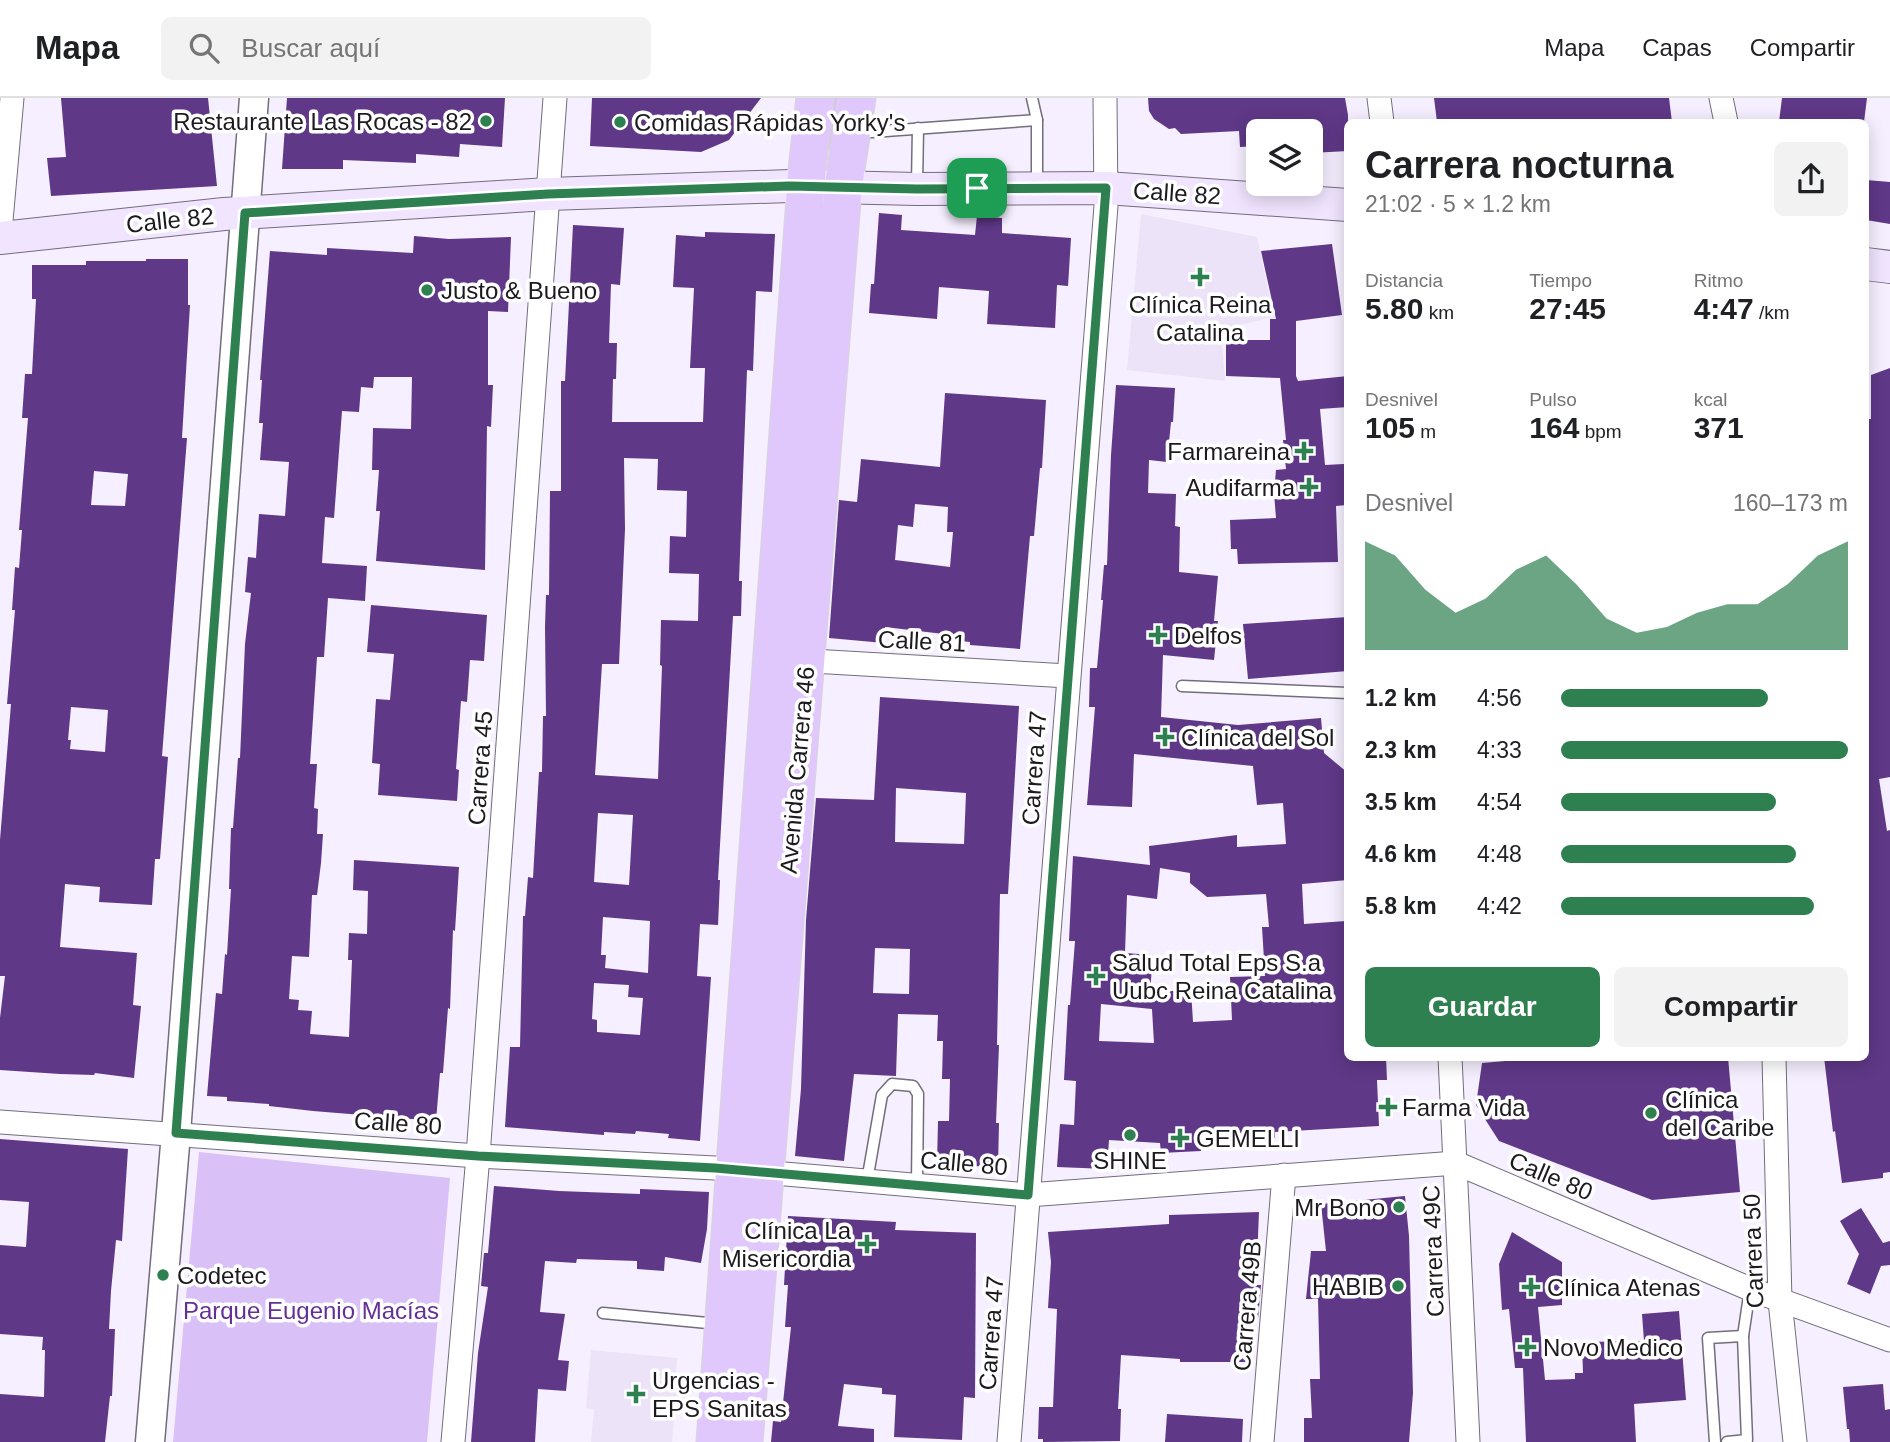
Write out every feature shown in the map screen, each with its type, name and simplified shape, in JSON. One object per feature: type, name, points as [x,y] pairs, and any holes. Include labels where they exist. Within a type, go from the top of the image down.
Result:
[{"type":"main road","name":"Avenida Carrera 46","points":[[789,660],[806,187],[815,98]]},
{"type":"main road","name":"Avenida Carrera 46","points":[[744,1442],[750,1171],[789,660],[843,188],[855,110]]},
{"type":"main road","name":"Calle 82","points":[[0,238],[245,213],[548,194],[806,187],[1106,188],[1344,205]]},
{"type":"main road","points":[[1869,264],[1890,267]]},
{"type":"main road","name":"Avenida Carrera 46","points":[[715,1442],[723,1324],[750,1171]]},
{"type":"street","points":[[0,232],[12,98]]},
{"type":"street","points":[[150,1442],[254,98]]},
{"type":"street","name":"Carrera 45","points":[[453,1442],[478,1156],[555,98]]},
{"type":"street","name":"Carrera 47","points":[[1009,1442],[1106,188],[1105,98]]},
{"type":"street","points":[[1379,98],[1382,119]]},
{"type":"street","points":[[1721,98],[1725,119]]},
{"type":"street","name":"Calle 81","points":[[789,660],[1068,676]]},
{"type":"street","name":"Carrera 49C","points":[[1450,1061],[1468,1442]]},
{"type":"street","name":"Carrera 50","points":[[1774,1061],[1780,1301],[1795,1442]]},
{"type":"street","name":"Calle 80","points":[[0,1122],[478,1156],[750,1171],[1028,1195],[1456,1163],[1750,1289],[1890,1340]]},
{"type":"street","name":"Carrera 49B","points":[[1262,1442],[1284,1175]]},
{"type":"lane","points":[[855,110],[868,98]]},
{"type":"lane","points":[[1032,98],[1037,120],[1037,188]]},
{"type":"lane","points":[[855,110],[918,128],[1037,120]]},
{"type":"lane","points":[[917,189],[918,128]]},
{"type":"lane","points":[[1182,686],[1344,692]]},
{"type":"lane","points":[[867,1181],[882,1095],[892,1084],[912,1086],[918,1094],[917,1185]]},
{"type":"lane","points":[[1727,1442],[1747,1440],[1743,1336],[1750,1289]]},
{"type":"lane","points":[[603,1313],[723,1324]]},
{"type":"lane","points":[[1715,1442],[1708,1338],[1743,1336]]},
{"type":"shaded area","name":"Clínica Reina Catalina","points":[[1141,214],[1257,237],[1274,317],[1221,329],[1225,381],[1127,370]]},
{"type":"shaded area","name":"Urgencias - EPS Sanitas","points":[[591,1350],[677,1358],[675,1390],[683,1391],[685,1396],[684,1402],[675,1406],[672,1442],[591,1442],[594,1409],[586,1408]]},
{"type":"green space","points":[[827,98],[845,98],[838,150],[819,151]]},
{"type":"green space","name":"Parque Eugenio Macías","points":[[199,1152],[450,1178],[427,1442],[173,1442]]},
{"type":"building","points":[[61,98],[208,98],[217,186],[51,196],[47,158],[66,157]]},
{"type":"building","points":[[287,98],[505,98],[502,147],[460,144],[459,157],[416,154],[416,163],[343,160],[343,169],[282,169]]},
{"type":"building","points":[[592,98],[761,98],[729,140],[701,152],[590,146]]},
{"type":"building","points":[[1148,98],[1345,98],[1348,115],[1348,119],[1344,119],[1344,151],[1323,152],[1323,119],[1246,119],[1246,147],[1240,147],[1239,131],[1181,134],[1175,128],[1169,129],[1154,119],[1149,111]]},
{"type":"building","points":[[1434,98],[1669,98],[1672,119],[1437,119]]},
{"type":"building","points":[[1782,98],[1867,98],[1864,119],[1779,119]]},
{"type":"building","points":[[1869,180],[1890,182],[1890,224],[1869,220]]},
{"type":"building","points":[[879,213],[902,215],[901,230],[975,235],[977,216],[1002,218],[1002,233],[1071,238],[1068,286],[1057,285],[1055,328],[987,324],[989,291],[939,287],[937,319],[869,313]]},
{"type":"building","points":[[573,225],[624,228],[620,285],[611,284],[609,343],[617,343],[612,422],[703,422],[705,368],[690,368],[694,288],[673,287],[676,235],[705,237],[705,232],[775,234],[772,292],[756,291],[753,371],[747,370],[739,581],[742,581],[741,616],[733,616],[718,880],[718,925],[700,924],[697,976],[711,977],[700,1141],[668,1138],[669,1134],[636,1131],[635,1134],[604,1132],[604,1135],[505,1127],[510,1047],[520,1047],[523,916],[528,877],[533,878],[539,772],[542,772],[543,716],[546,716],[545,627],[546,595],[549,595],[550,491],[561,491],[561,381],[565,381]],"holes":[[[624,458],[658,459],[657,490],[687,491],[686,537],[670,536],[669,573],[699,574],[698,621],[661,620],[658,779],[595,775],[602,664],[619,664],[625,529]],[[598,813],[633,815],[629,885],[594,882]],[[603,917],[650,921],[648,973],[605,968],[606,955],[601,955]],[[594,983],[629,985],[628,997],[643,998],[640,1035],[597,1032],[597,1020],[592,1019]]]},
{"type":"building","points":[[414,236],[449,239],[511,237],[508,312],[488,311],[488,385],[493,385],[491,427],[487,426],[485,570],[376,561],[380,511],[376,511],[379,470],[372,470],[373,428],[411,429],[412,377],[374,377],[373,388],[361,387],[359,412],[342,411],[334,518],[325,517],[322,563],[367,566],[365,601],[328,598],[324,657],[317,657],[310,764],[317,764],[314,808],[318,809],[317,834],[323,834],[321,863],[317,895],[312,895],[309,957],[292,956],[289,999],[299,1000],[298,1010],[312,1011],[310,1034],[349,1037],[352,960],[348,960],[349,933],[367,934],[368,891],[353,890],[354,860],[459,867],[450,1009],[448,1008],[436,1121],[313,1111],[227,1101],[227,1097],[207,1096],[216,993],[222,994],[225,954],[227,955],[231,828],[240,758],[245,644],[251,593],[245,592],[248,557],[256,558],[259,514],[285,516],[289,462],[260,460],[263,423],[259,423],[260,380],[270,251],[327,255],[327,248],[413,253]]},
{"type":"building","points":[[1332,244],[1342,315],[1296,321],[1296,376],[1298,381],[1344,376],[1344,407],[1320,409],[1325,465],[1344,464],[1344,505],[1336,506],[1338,562],[1238,564],[1237,549],[1231,549],[1230,520],[1276,518],[1276,470],[1286,469],[1280,378],[1226,376],[1226,340],[1270,340],[1270,319],[1276,319],[1261,251]]},
{"type":"building","points":[[188,259],[190,305],[182,438],[187,438],[162,756],[168,757],[160,859],[155,859],[152,905],[99,902],[100,887],[65,884],[60,947],[137,953],[133,1005],[141,1006],[134,1078],[95,1073],[60,1074],[0,1070],[0,1018],[5,976],[0,976],[0,840],[11,704],[7,704],[15,610],[12,610],[15,567],[19,568],[22,530],[19,530],[28,418],[22,418],[25,374],[32,374],[36,299],[32,299],[32,265],[86,265],[86,261]],"holes":[[[94,471],[128,474],[125,506],[91,505]],[[71,707],[108,710],[105,752],[70,749],[71,740],[68,740]]]},
{"type":"building","points":[[1890,368],[1890,777],[1879,779],[1887,831],[1890,830],[1890,1172],[1883,1173],[1883,1178],[1842,1183],[1824,1061],[1869,1061],[1871,375]]},
{"type":"building","points":[[1116,385],[1175,388],[1167,462],[1149,460],[1148,493],[1176,494],[1175,526],[1180,527],[1179,572],[1218,576],[1214,621],[1218,621],[1214,660],[1163,655],[1161,717],[1238,725],[1321,718],[1324,753],[1344,770],[1344,880],[1302,884],[1304,924],[1344,921],[1344,1061],[1386,1061],[1387,1080],[1377,1080],[1379,1126],[1275,1132],[1275,1138],[1200,1142],[1201,1151],[1161,1153],[1160,1143],[1109,1140],[1107,1169],[1057,1167],[1060,1124],[1074,1125],[1076,1081],[1064,1080],[1075,941],[1069,941],[1073,856],[1150,865],[1149,846],[1237,835],[1237,847],[1286,844],[1283,803],[1257,805],[1253,766],[1134,754],[1132,807],[1087,805],[1095,707],[1089,707],[1090,668],[1097,668],[1104,565],[1107,565]],"holes":[[[1160,868],[1190,873],[1190,883],[1207,897],[1266,894],[1269,927],[1262,927],[1265,976],[1230,977],[1232,1020],[1193,1022],[1191,990],[1150,992],[1153,955],[1125,953],[1127,895],[1157,899]],[[1101,1004],[1152,1009],[1154,1043],[1099,1041]]]},
{"type":"building","points":[[945,393],[1046,400],[1042,468],[1034,536],[1030,536],[1020,649],[970,645],[970,642],[952,640],[952,635],[885,627],[884,643],[829,638],[839,500],[857,502],[861,459],[940,467]],"holes":[[[915,504],[948,507],[947,532],[953,532],[950,567],[895,560],[898,525],[913,527]]]},
{"type":"building","points":[[371,605],[487,615],[484,661],[470,660],[467,702],[461,701],[456,769],[459,770],[457,801],[378,795],[380,764],[372,763],[376,699],[390,700],[394,654],[367,652]]},
{"type":"building","points":[[1344,617],[1344,671],[1248,679],[1243,624]]},
{"type":"building","points":[[880,697],[1019,706],[1008,894],[1000,894],[996,1123],[999,1123],[998,1167],[937,1165],[938,1121],[949,1121],[950,1079],[942,1079],[943,1041],[937,1041],[938,1015],[898,1014],[896,1076],[854,1074],[844,1161],[795,1156],[801,1089],[806,920],[816,798],[874,800]],"holes":[[[896,788],[966,793],[964,844],[895,842]],[[875,948],[910,949],[909,994],[873,993]]]},
{"type":"building","name":"Clínica del Caribe","points":[[1728,1061],[1740,1192],[1652,1200],[1499,1141],[1476,1105],[1482,1063]]},
{"type":"building","points":[[0,1139],[128,1149],[122,1241],[116,1240],[111,1291],[109,1329],[115,1329],[112,1396],[105,1442],[0,1442],[0,1394],[44,1397],[45,1350],[42,1350],[43,1337],[0,1334],[0,1245],[26,1247],[29,1202],[0,1200]]},
{"type":"building","points":[[494,1186],[640,1194],[640,1189],[709,1192],[707,1229],[701,1263],[665,1257],[664,1271],[637,1269],[637,1261],[545,1261],[540,1312],[565,1314],[558,1360],[569,1361],[566,1391],[538,1389],[535,1442],[471,1442],[478,1353],[488,1287],[481,1286],[484,1253],[488,1253]]},
{"type":"building","points":[[1405,1196],[1409,1236],[1413,1393],[1409,1442],[1304,1442],[1304,1418],[1312,1418],[1310,1379],[1320,1379],[1318,1299],[1306,1299],[1311,1251],[1326,1251],[1321,1204]]},
{"type":"building","points":[[1861,1208],[1883,1243],[1890,1241],[1890,1265],[1881,1266],[1870,1294],[1847,1284],[1859,1254],[1840,1221]]},
{"type":"building","points":[[1259,1212],[1256,1285],[1261,1285],[1258,1319],[1247,1319],[1247,1362],[1180,1362],[1180,1359],[1121,1355],[1118,1409],[1121,1409],[1120,1441],[1043,1442],[1043,1439],[1038,1439],[1039,1407],[1053,1407],[1057,1309],[1048,1308],[1051,1262],[1048,1232],[1169,1224],[1169,1215]]},
{"type":"building","points":[[788,1216],[896,1222],[895,1230],[976,1233],[975,1398],[964,1397],[962,1440],[894,1437],[896,1395],[882,1394],[882,1388],[844,1384],[838,1426],[874,1429],[874,1442],[771,1442],[773,1421],[781,1422],[791,1327],[785,1327],[788,1285],[784,1285]]},
{"type":"building","points":[[1512,1232],[1562,1262],[1562,1305],[1538,1307],[1545,1380],[1575,1379],[1575,1373],[1583,1373],[1582,1342],[1644,1341],[1642,1314],[1679,1311],[1686,1400],[1634,1404],[1636,1442],[1526,1442],[1523,1368],[1515,1368],[1509,1309],[1502,1310],[1499,1264]]},
{"type":"building","points":[[1883,1384],[1885,1410],[1890,1409],[1890,1442],[1850,1442],[1843,1387]]},
{"type":"building","points":[[1167,1414],[1243,1419],[1242,1442],[1165,1442]]},
{"type":"place","name":"Restaurante Las Rocas - 82","points":[[486,121]]},
{"type":"place","name":"Comidas Rápidas Yorky's","points":[[620,122]]},
{"type":"place","name":"Clínica Reina Catalina","points":[[1200,277]]},
{"type":"place","name":"Justo & Bueno","points":[[427,290]]},
{"type":"place","name":"Farmareina","points":[[1304,451]]},
{"type":"place","name":"Audifarma","points":[[1309,487]]},
{"type":"place","name":"Delfos","points":[[1158,635]]},
{"type":"place","name":"Clínica del Sol","points":[[1165,737]]},
{"type":"place","name":"Salud Total Eps S.a Uubc Reina Catalina","points":[[1096,976]]},
{"type":"place","name":"Farma Vida","points":[[1388,1107]]},
{"type":"place","name":"Clínica del Caribe","points":[[1651,1113]]},
{"type":"place","name":"SHINE","points":[[1130,1135]]},
{"type":"place","name":"GEMELLI","points":[[1180,1138]]},
{"type":"place","name":"Mr Bono","points":[[1399,1207]]},
{"type":"place","name":"Clínica La Misericordia","points":[[867,1244]]},
{"type":"place","name":"Codetec","points":[[163,1275]]},
{"type":"place","name":"HABIB","points":[[1398,1286]]},
{"type":"place","name":"Clínica Atenas","points":[[1531,1287]]},
{"type":"place","name":"Novo Medico","points":[[1527,1347]]},
{"type":"place","name":"Urgencias - EPS Sanitas","points":[[636,1394]]},
{"type":"route","points":[[789,186],[977,188],[1106,188],[1028,1195],[715,1168],[478,1156],[176,1133],[245,213],[548,194],[789,186]]}]
